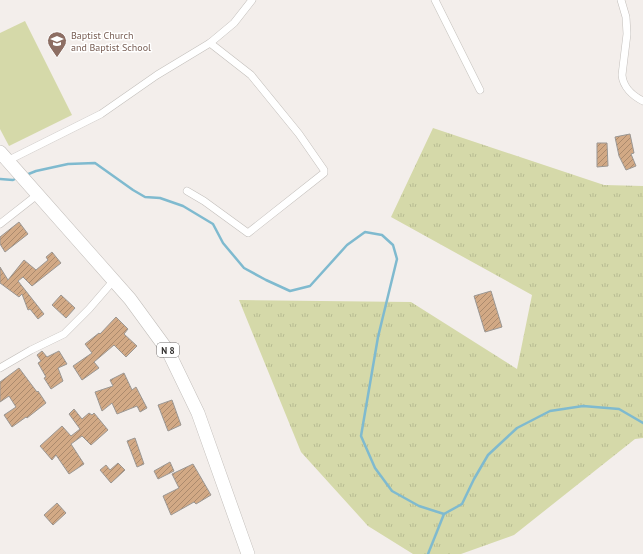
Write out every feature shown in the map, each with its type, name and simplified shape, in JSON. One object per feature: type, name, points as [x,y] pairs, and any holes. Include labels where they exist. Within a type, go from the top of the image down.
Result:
[{"type":"highway","name":"N 8","points":[[7,160],[114,280],[130,299],[168,351],[198,413],[248,554]]},
{"type":"street","points":[[7,160],[101,114],[157,75],[210,43],[234,23],[251,2],[242,0]]},
{"type":"street","points":[[435,0],[480,90]]},
{"type":"street","points":[[621,0],[626,17],[627,29],[622,82],[630,92],[643,102]]},
{"type":"street","points":[[187,191],[204,201],[248,233],[324,173],[324,170],[299,134],[251,75],[210,43]]},
{"type":"street","points":[[0,224],[37,195]]},
{"type":"street","points":[[0,368],[30,350],[64,334],[89,309],[114,280]]},
{"type":"green space","points":[[25,21],[72,115],[9,146],[0,129],[0,33]]},
{"type":"green space","points":[[433,128],[604,185],[643,186],[643,438],[635,439],[514,535],[461,554],[413,554],[368,526],[301,452],[239,300],[411,302],[517,369],[532,295],[391,217]]},
{"type":"building","points":[[630,134],[634,153],[631,154],[636,166],[626,170],[619,156],[615,137]]},
{"type":"building","points":[[597,143],[607,143],[608,166],[597,167]]},
{"type":"building","points":[[19,222],[28,234],[5,252],[0,244],[0,237]]},
{"type":"building","points":[[52,252],[61,263],[32,286],[23,277],[18,281],[44,314],[38,319],[30,309],[28,310],[22,294],[19,297],[0,283],[0,267],[8,280],[24,260],[36,270],[48,260],[46,257]]},
{"type":"building","points":[[491,291],[502,327],[485,332],[474,296]]},
{"type":"building","points":[[61,295],[75,308],[66,318],[52,305]]},
{"type":"building","points":[[116,317],[128,329],[124,334],[137,346],[126,357],[114,345],[94,362],[99,368],[82,380],[73,366],[92,353],[85,344],[99,333],[100,334]]},
{"type":"building","points":[[42,351],[47,357],[59,351],[67,364],[58,368],[63,381],[51,389],[44,378],[46,377],[38,363],[41,361],[37,355]]},
{"type":"building","points":[[19,368],[46,403],[27,418],[26,417],[12,427],[4,415],[16,407],[9,396],[0,402],[0,382]]},
{"type":"building","points":[[124,373],[132,390],[136,387],[147,408],[140,412],[137,406],[117,414],[112,403],[102,411],[95,392],[113,386],[110,380]]},
{"type":"building","points":[[172,400],[181,425],[168,431],[158,405]]},
{"type":"building","points":[[74,409],[82,419],[89,413],[92,415],[94,413],[108,430],[91,445],[82,436],[71,444],[84,464],[69,474],[56,455],[52,460],[40,446],[62,426],[71,436],[80,429],[69,414]]},
{"type":"building","points":[[135,438],[144,464],[137,467],[127,441]]},
{"type":"building","points":[[170,462],[174,471],[158,479],[154,471]]},
{"type":"building","points":[[118,463],[125,470],[111,483],[100,470],[106,465],[110,470]]},
{"type":"building","points":[[193,464],[211,495],[196,504],[194,502],[171,515],[163,496],[179,488],[172,474]]},
{"type":"building","points":[[57,503],[66,513],[53,525],[44,515]]},
{"type":"waterway","points":[[26,175],[36,171],[68,164],[95,163],[145,197],[160,198],[183,206],[213,224],[223,243],[244,268],[290,291],[310,286],[347,245],[365,232],[382,235],[393,245],[397,259],[378,337],[361,436],[375,468],[392,491],[419,506],[444,514],[462,504],[488,455],[517,428],[550,411],[583,406],[619,409],[643,423]]},
{"type":"waterway","points":[[0,179],[13,180],[17,178]]},
{"type":"waterway","points":[[428,554],[444,514]]},
{"type":"place","name":"Baptist Church and Baptist School","points":[[57,58]]}]
